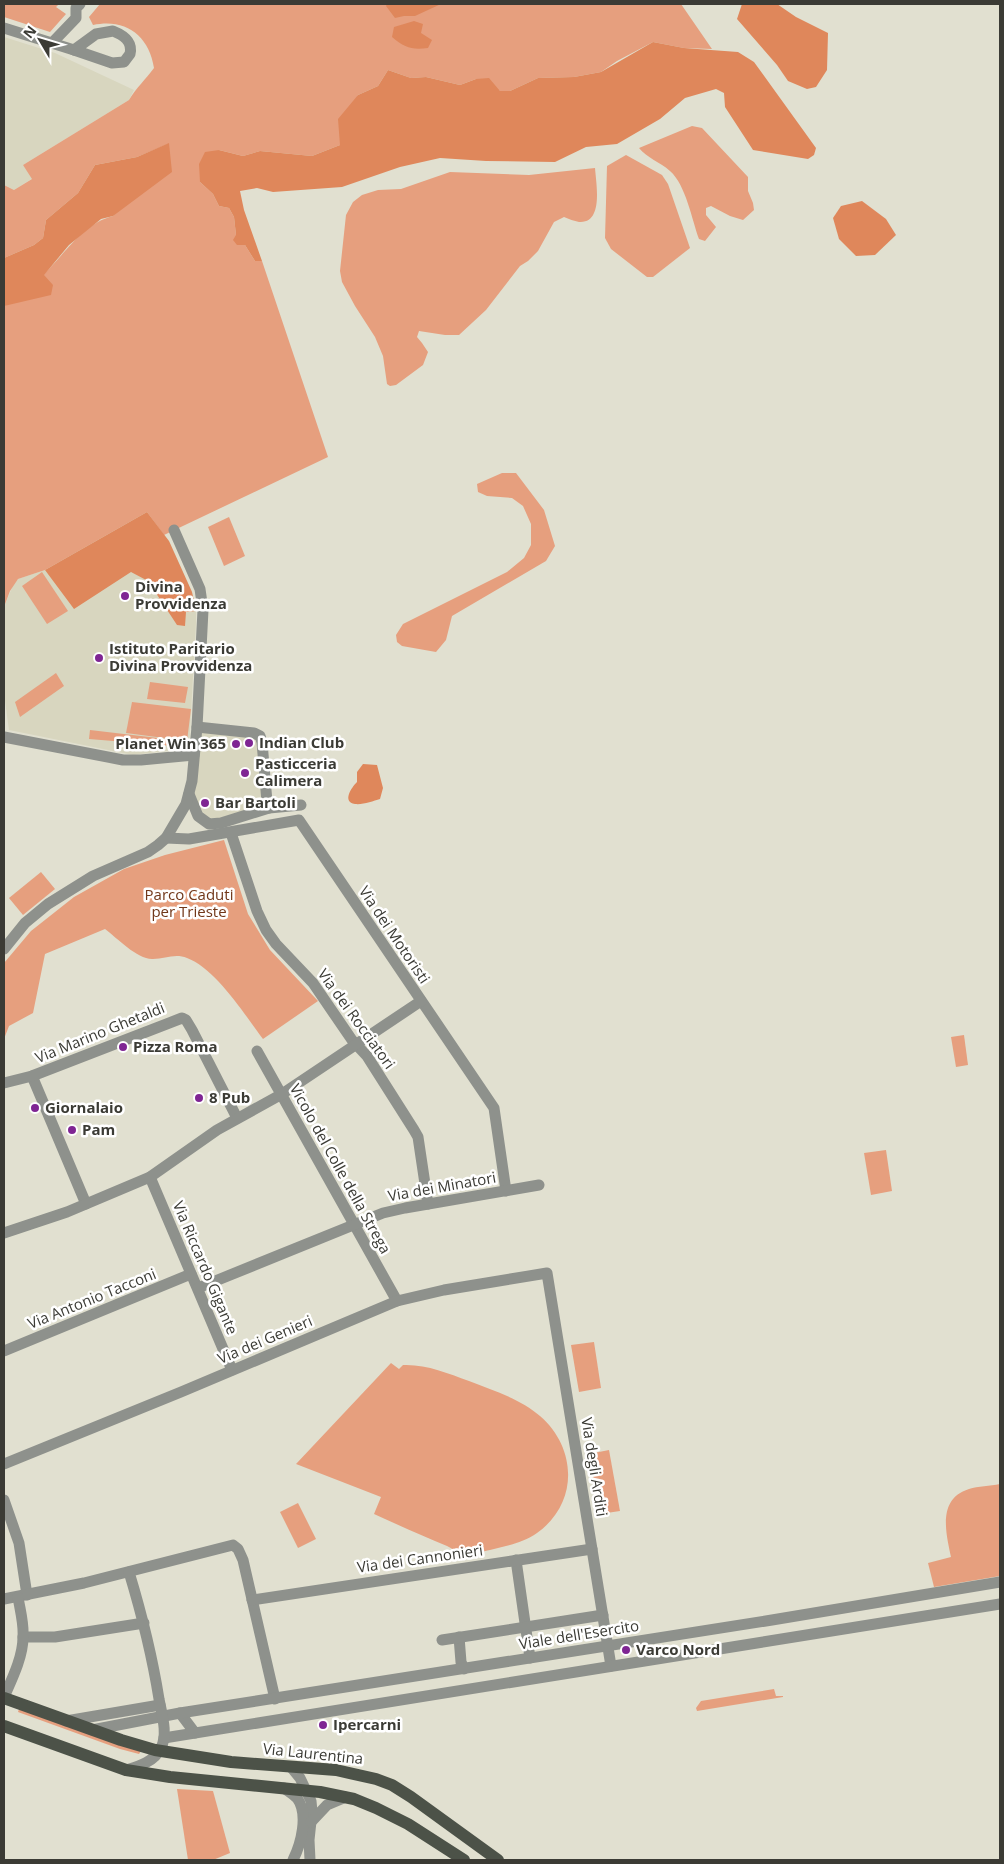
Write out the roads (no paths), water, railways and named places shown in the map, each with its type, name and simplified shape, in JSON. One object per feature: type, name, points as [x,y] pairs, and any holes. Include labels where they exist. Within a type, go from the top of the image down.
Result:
[{"type":"main road","name":"Via Laurentina","points":[[4,1698],[65,1721],[159,1751],[231,1762],[345,1772],[369,1777],[392,1786],[426,1807],[498,1860]]},
{"type":"main road","points":[[4,1726],[126,1770],[170,1777],[346,1796],[370,1804],[408,1824],[464,1860]]},
{"type":"street","points":[[52,43],[76,18],[76,8],[80,4]]},
{"type":"street","points":[[4,28],[74,50]]},
{"type":"street","points":[[4,949],[26,923],[43,908],[93,876],[154,848],[166,838],[186,804],[189,794],[197,727],[203,610],[200,589],[174,530]]},
{"type":"street","points":[[197,727],[260,736],[266,802],[269,808]]},
{"type":"street","points":[[4,737],[123,760],[194,755]]},
{"type":"street","points":[[189,794],[198,816],[209,824],[221,823],[269,808],[301,805]]},
{"type":"street","name":"Via dei Motoristi","points":[[166,838],[189,839],[299,820],[494,1108],[506,1191]]},
{"type":"street","name":"Via dei Rocciatori","points":[[231,833],[257,911],[266,930],[276,944],[313,983],[352,1040],[367,1056],[418,1137],[428,1204]]},
{"type":"street","points":[[4,1233],[86,1204],[150,1177],[237,1118],[282,1094],[421,1002]]},
{"type":"street","name":"Via Marino Ghetaldi","points":[[4,1083],[32,1076],[182,1018],[186,1020],[203,1050],[237,1118]]},
{"type":"street","name":"Vicolo del Colle della Strega","points":[[257,1051],[397,1301]]},
{"type":"street","points":[[32,1076],[86,1204]]},
{"type":"street","name":"Via Riccardo Gigante","points":[[150,1177],[232,1370]]},
{"type":"street","name":"Via dei Minatori","points":[[198,1288],[392,1211],[539,1185]]},
{"type":"street","name":"Via dei Genieri","points":[[4,1464],[397,1301],[427,1293],[547,1273]]},
{"type":"street","name":"Via degli Arditi","points":[[547,1273],[611,1666]]},
{"type":"street","name":"Via Antonio Tacconi","points":[[4,1351],[191,1274]]},
{"type":"street","points":[[4,1500],[19,1543],[23,1596],[23,1637],[18,1660],[4,1698]]},
{"type":"street","points":[[4,1599],[129,1572],[233,1545],[238,1549],[243,1560],[275,1699]]},
{"type":"street","name":"Via dei Cannonieri","points":[[252,1600],[592,1549]]},
{"type":"street","points":[[516,1560],[530,1658]]},
{"type":"street","points":[[126,1770],[146,1763],[159,1751],[164,1738],[150,1646],[129,1572]]},
{"type":"street","name":"Viale dell'Esercito","points":[[92,1730],[180,1713],[779,1619],[1000,1582]]},
{"type":"street","points":[[899,1599],[903,1619]]},
{"type":"street","points":[[164,1738],[1000,1604]]},
{"type":"street","points":[[442,1640],[604,1615]]},
{"type":"street","points":[[779,1619],[782,1639]]},
{"type":"street","points":[[23,1637],[55,1637],[144,1623]]},
{"type":"street","points":[[459,1637],[461,1662],[464,1669]]},
{"type":"street","points":[[510,1661],[514,1682]]},
{"type":"street","points":[[416,1676],[420,1697]]},
{"type":"street","points":[[65,1721],[160,1705]]},
{"type":"street","points":[[180,1713],[195,1733]]},
{"type":"street","points":[[291,1767],[299,1775],[307,1791],[312,1808],[309,1840],[310,1860]]},
{"type":"street","points":[[284,1788],[297,1798],[302,1812],[299,1842],[293,1860]]},
{"type":"street","points":[[311,1822],[327,1805],[346,1796]]},
{"type":"place","name":"Divina Provvidenza","points":[[125,596]]},
{"type":"place","name":"Istituto Paritario Divina Provvidenza","points":[[99,658]]},
{"type":"place","name":"Indian Club","points":[[249,743]]},
{"type":"place","name":"Planet Win 365","points":[[236,744]]},
{"type":"place","name":"Pasticceria Calimera","points":[[245,773]]},
{"type":"place","name":"Bar Bartoli","points":[[205,803]]},
{"type":"place","name":"Pizza Roma","points":[[123,1047]]},
{"type":"place","name":"8 Pub","points":[[199,1098]]},
{"type":"place","name":"Giornalaio","points":[[35,1108]]},
{"type":"place","name":"Pam","points":[[72,1130]]},
{"type":"place","name":"Varco Nord","points":[[626,1650]]},
{"type":"place","name":"Ipercarni","points":[[323,1725]]},
{"type":"park label","name":"Parco Caduti per Trieste","points":[[189,904]]}]
